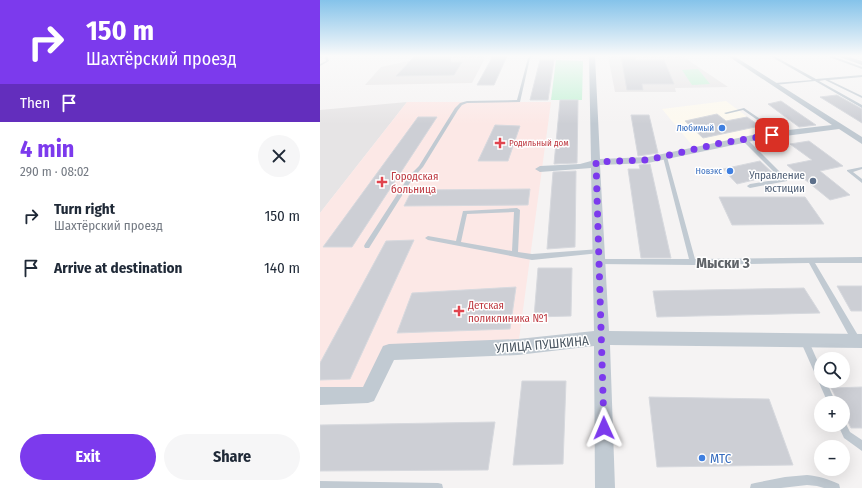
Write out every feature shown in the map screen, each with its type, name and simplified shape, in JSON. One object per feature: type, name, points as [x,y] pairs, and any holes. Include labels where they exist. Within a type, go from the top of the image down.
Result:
[{"type":"street","points":[[592,79],[600,257],[605,488]]},
{"type":"street","points":[[767,79],[862,142]]},
{"type":"street","points":[[540,169],[580,167],[596,162],[648,160],[744,139],[839,126]]},
{"type":"street","name":"УЛИЦА ПУШКИНА","points":[[320,396],[368,395],[389,352],[518,347],[601,338],[859,341]]},
{"type":"lane","points":[[368,246],[411,177],[421,167],[456,109],[467,102],[519,101],[524,79]]},
{"type":"lane","points":[[775,84],[825,79],[862,97]]},
{"type":"lane","points":[[814,80],[862,107]]},
{"type":"lane","points":[[726,114],[744,109],[780,134]]},
{"type":"lane","points":[[744,139],[785,180],[750,186]]},
{"type":"lane","points":[[665,157],[693,262]]},
{"type":"lane","points":[[862,168],[849,171],[862,181]]},
{"type":"lane","points":[[458,242],[465,212],[517,210],[516,254]]},
{"type":"lane","points":[[428,238],[458,242],[532,257],[600,257],[693,262],[862,260]]},
{"type":"lane","points":[[811,261],[859,341]]},
{"type":"lane","points":[[804,340],[814,362]]},
{"type":"lane","points":[[845,432],[846,435],[862,446]]},
{"type":"lane","points":[[755,488],[810,480],[827,483],[835,488]]},
{"type":"lane","points":[[320,486],[438,488]]},
{"type":"shaded area","points":[[371,79],[474,79],[472,83],[365,85]]},
{"type":"shaded area","points":[[612,79],[716,79],[728,87],[675,88],[676,92],[615,92]]},
{"type":"shaded area","points":[[726,101],[772,135],[696,150],[662,109]]},
{"type":"shaded area","points":[[407,102],[320,213],[320,110]]},
{"type":"shaded area","points":[[407,102],[551,102],[518,347],[389,352],[368,395],[320,396],[320,213]]},
{"type":"green space","points":[[554,79],[583,79],[582,100],[551,100]]},
{"type":"green space","points":[[688,79],[706,79],[710,84],[692,85]]},
{"type":"building","points":[[480,79],[497,79],[494,85],[477,85]]},
{"type":"building","points":[[535,79],[551,79],[548,100],[530,100]]},
{"type":"building","points":[[625,79],[672,79],[674,84],[642,84],[643,90],[627,90]]},
{"type":"building","points":[[837,95],[862,109],[862,123],[820,97]]},
{"type":"building","points":[[560,100],[578,100],[577,163],[554,164]]},
{"type":"building","points":[[781,101],[816,125],[799,127],[768,104]]},
{"type":"building","name":"Любимый","points":[[717,114],[726,121],[747,117],[760,126],[703,138],[685,121]]},
{"type":"building","points":[[631,115],[649,115],[658,153],[638,156]]},
{"type":"building","name":"Городская больница","points":[[418,117],[437,117],[352,247],[323,247]]},
{"type":"building","name":"Родильный дом","points":[[495,125],[520,126],[508,161],[478,161]]},
{"type":"building","points":[[809,141],[843,166],[820,171],[850,195],[830,200],[787,165],[812,160],[790,144]]},
{"type":"building","points":[[760,161],[775,175],[737,184],[723,169]]},
{"type":"building","points":[[650,164],[671,258],[641,258],[628,169],[640,169],[639,165]]},
{"type":"building","points":[[576,171],[575,247],[547,249],[553,172]]},
{"type":"building","points":[[530,189],[528,205],[404,206],[412,190]]},
{"type":"building","points":[[719,197],[805,197],[824,224],[732,225]]},
{"type":"building","points":[[414,240],[350,379],[320,380],[320,363],[386,241]]},
{"type":"building","points":[[538,268],[572,268],[571,316],[534,317]]},
{"type":"building","points":[[837,286],[862,286],[862,311],[851,311]]},
{"type":"building","name":"Детская поликлиника №1","points":[[516,287],[510,329],[397,333],[412,293]]},
{"type":"building","points":[[804,288],[820,313],[657,317],[653,291]]},
{"type":"building","points":[[522,381],[566,381],[563,464],[513,465]]},
{"type":"building","points":[[862,387],[862,428],[851,428],[850,426],[850,396],[835,396],[831,388]]},
{"type":"building","points":[[649,397],[769,399],[793,465],[657,467]]},
{"type":"building","points":[[495,422],[488,470],[320,471],[320,425]]},
{"type":"place","name":"Любимый","points":[[722,128]]},
{"type":"place","name":"Родильный дом","points":[[500,143]]},
{"type":"place","name":"Новэкс","points":[[730,171]]},
{"type":"place","name":"Управление юстиции","points":[[813,181]]},
{"type":"place","name":"Городская больница","points":[[382,182]]},
{"type":"place","name":"Детская поликлиника №1","points":[[459,311]]},
{"type":"place","name":"МТС","points":[[702,458]]},
{"type":"district","name":"Мыски 3","points":[[723,263]]},
{"type":"route","points":[[604,428],[600,252],[596,162],[648,160],[721,143],[772,135]]}]
